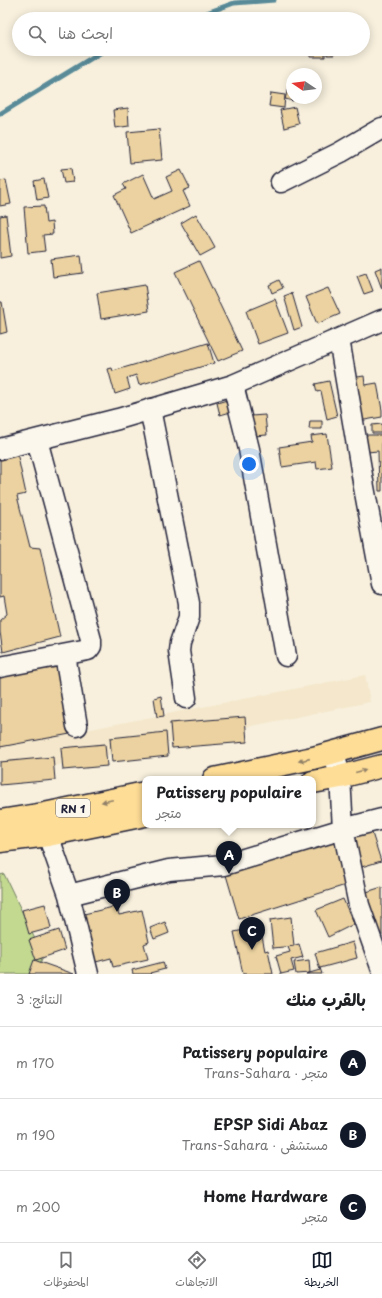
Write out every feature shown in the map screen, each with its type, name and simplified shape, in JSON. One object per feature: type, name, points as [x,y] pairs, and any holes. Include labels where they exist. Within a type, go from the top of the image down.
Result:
[{"type":"highway","points":[[229,776],[293,763],[382,739]]},
{"type":"highway","points":[[316,781],[382,766]]},
{"type":"highway","name":"RN 1","points":[[0,841],[142,794]]},
{"type":"highway","name":"RN 1","points":[[0,821],[46,825],[142,816]]},
{"type":"street","points":[[281,182],[341,152],[382,128]]},
{"type":"street","points":[[0,449],[233,385],[382,320]]},
{"type":"street","points":[[339,339],[382,584]]},
{"type":"street","points":[[233,385],[249,449],[286,656]]},
{"type":"street","points":[[150,409],[189,603],[189,617],[180,643],[179,651],[186,698]]},
{"type":"street","points":[[0,667],[88,650],[91,646],[91,640],[37,440]]},
{"type":"street","points":[[64,655],[77,726]]},
{"type":"street","points":[[334,752],[340,777],[343,829],[359,905],[382,970]]},
{"type":"street","points":[[69,895],[169,870],[224,865],[343,829],[382,820]]},
{"type":"street","points":[[46,825],[69,895],[88,974]]},
{"type":"shaded area","points":[[365,675],[370,702],[0,777],[0,747]]},
{"type":"green space","points":[[4,874],[43,956],[36,974],[0,974],[0,875]]},
{"type":"building","points":[[310,56],[325,56],[325,57]]},
{"type":"building","points":[[271,93],[285,95],[284,108],[269,106]]},
{"type":"building","points":[[295,107],[299,124],[284,128],[280,110]]},
{"type":"building","points":[[128,108],[129,126],[115,128],[113,110]]},
{"type":"building","points":[[159,129],[162,160],[130,163],[127,132]]},
{"type":"building","points":[[71,168],[73,182],[64,183],[61,169]]},
{"type":"building","points":[[181,170],[190,188],[183,191],[190,206],[131,233],[114,195],[126,189],[123,184],[143,174],[154,199],[172,191],[166,177]]},
{"type":"building","points":[[44,179],[48,198],[37,200],[34,181]]},
{"type":"building","points":[[6,180],[11,204],[0,206],[0,181]]},
{"type":"building","points":[[44,206],[46,223],[52,222],[53,234],[43,235],[45,251],[28,253],[24,207]]},
{"type":"building","points":[[196,214],[215,248],[200,256],[181,223]]},
{"type":"building","points":[[6,215],[11,256],[0,258],[0,216]]},
{"type":"building","points":[[81,255],[83,273],[53,277],[51,259]]},
{"type":"building","points":[[199,261],[242,351],[218,361],[175,272]]},
{"type":"building","points":[[382,267],[382,289],[375,270]]},
{"type":"building","points":[[366,273],[373,291],[364,294],[357,276]]},
{"type":"building","points":[[279,280],[283,288],[272,293],[269,285]]},
{"type":"building","points":[[145,285],[149,311],[101,319],[97,293]]},
{"type":"building","points":[[328,288],[340,314],[317,324],[306,297]]},
{"type":"building","points":[[292,293],[302,327],[294,330],[284,296]]},
{"type":"building","points":[[275,299],[288,333],[258,344],[246,311]]},
{"type":"building","points":[[0,302],[2,302],[7,332],[0,334]]},
{"type":"building","points":[[208,343],[214,363],[139,385],[136,375],[127,378],[130,389],[115,394],[108,369],[112,368],[113,371]]},
{"type":"building","points":[[364,376],[365,385],[377,383],[382,417],[359,421],[351,378]]},
{"type":"building","points":[[329,381],[337,416],[327,419],[321,391],[317,392],[315,384]]},
{"type":"building","points":[[227,400],[231,412],[220,415],[217,403]]},
{"type":"building","points":[[265,415],[267,435],[240,437],[238,417]]},
{"type":"building","points":[[310,421],[322,421],[322,429],[309,429]]},
{"type":"building","points":[[382,424],[382,433],[372,433],[372,425]]},
{"type":"building","points":[[327,434],[332,467],[317,469],[316,462],[282,467],[279,447],[312,442],[311,436]]},
{"type":"building","points":[[366,435],[382,435],[382,491],[379,491],[378,451],[367,452]]},
{"type":"building","points":[[16,448],[26,494],[17,496],[30,547],[40,548],[60,637],[3,652],[0,620],[7,614],[4,596],[0,597],[0,452]]},
{"type":"building","points":[[56,659],[70,734],[0,747],[0,671]]},
{"type":"building","points":[[161,696],[164,716],[157,717],[154,698]]},
{"type":"building","points":[[245,717],[247,742],[172,748],[170,723]]},
{"type":"building","points":[[166,732],[168,756],[112,762],[110,738]]},
{"type":"building","points":[[105,744],[107,766],[63,770],[61,748]]},
{"type":"building","points":[[53,757],[55,780],[0,785],[0,762]]},
{"type":"building","points":[[371,830],[381,861],[352,870],[342,839]]},
{"type":"building","points":[[339,838],[352,883],[239,919],[226,875]]},
{"type":"building","points":[[382,887],[382,936],[369,940],[351,897]]},
{"type":"building","points":[[343,899],[354,924],[328,937],[316,910]]},
{"type":"building","points":[[45,904],[51,928],[29,934],[22,910]]},
{"type":"building","points":[[117,906],[119,915],[142,910],[149,942],[144,944],[148,959],[113,967],[111,958],[92,963],[80,915]]},
{"type":"building","points":[[291,917],[294,946],[273,948],[270,920]]},
{"type":"building","points":[[165,922],[169,933],[154,939],[150,928]]},
{"type":"building","points":[[260,927],[265,951],[268,950],[273,974],[243,974],[234,932]]},
{"type":"building","points":[[59,930],[65,950],[36,960],[29,940]]},
{"type":"building","points":[[353,942],[357,958],[320,968],[322,974],[306,974],[320,970],[315,953]]},
{"type":"building","points":[[299,944],[303,957],[291,960],[294,971],[281,974],[276,956],[290,952],[288,947]]},
{"type":"building","points":[[34,960],[74,974],[29,974]]},
{"type":"building","points":[[309,960],[310,973],[296,974],[294,962]]},
{"type":"building","points":[[163,962],[165,969],[150,973],[151,974],[133,974],[132,970]]},
{"type":"waterway","points":[[209,12],[234,3],[274,0]]},
{"type":"waterway","points":[[0,114],[95,56]]},
{"type":"place","name":"Patissery populaire","points":[[229,874]]},
{"type":"place","name":"EPSP Sidi Abaz","points":[[117,912]]},
{"type":"place","name":"Home Hardware","points":[[252,950]]}]
